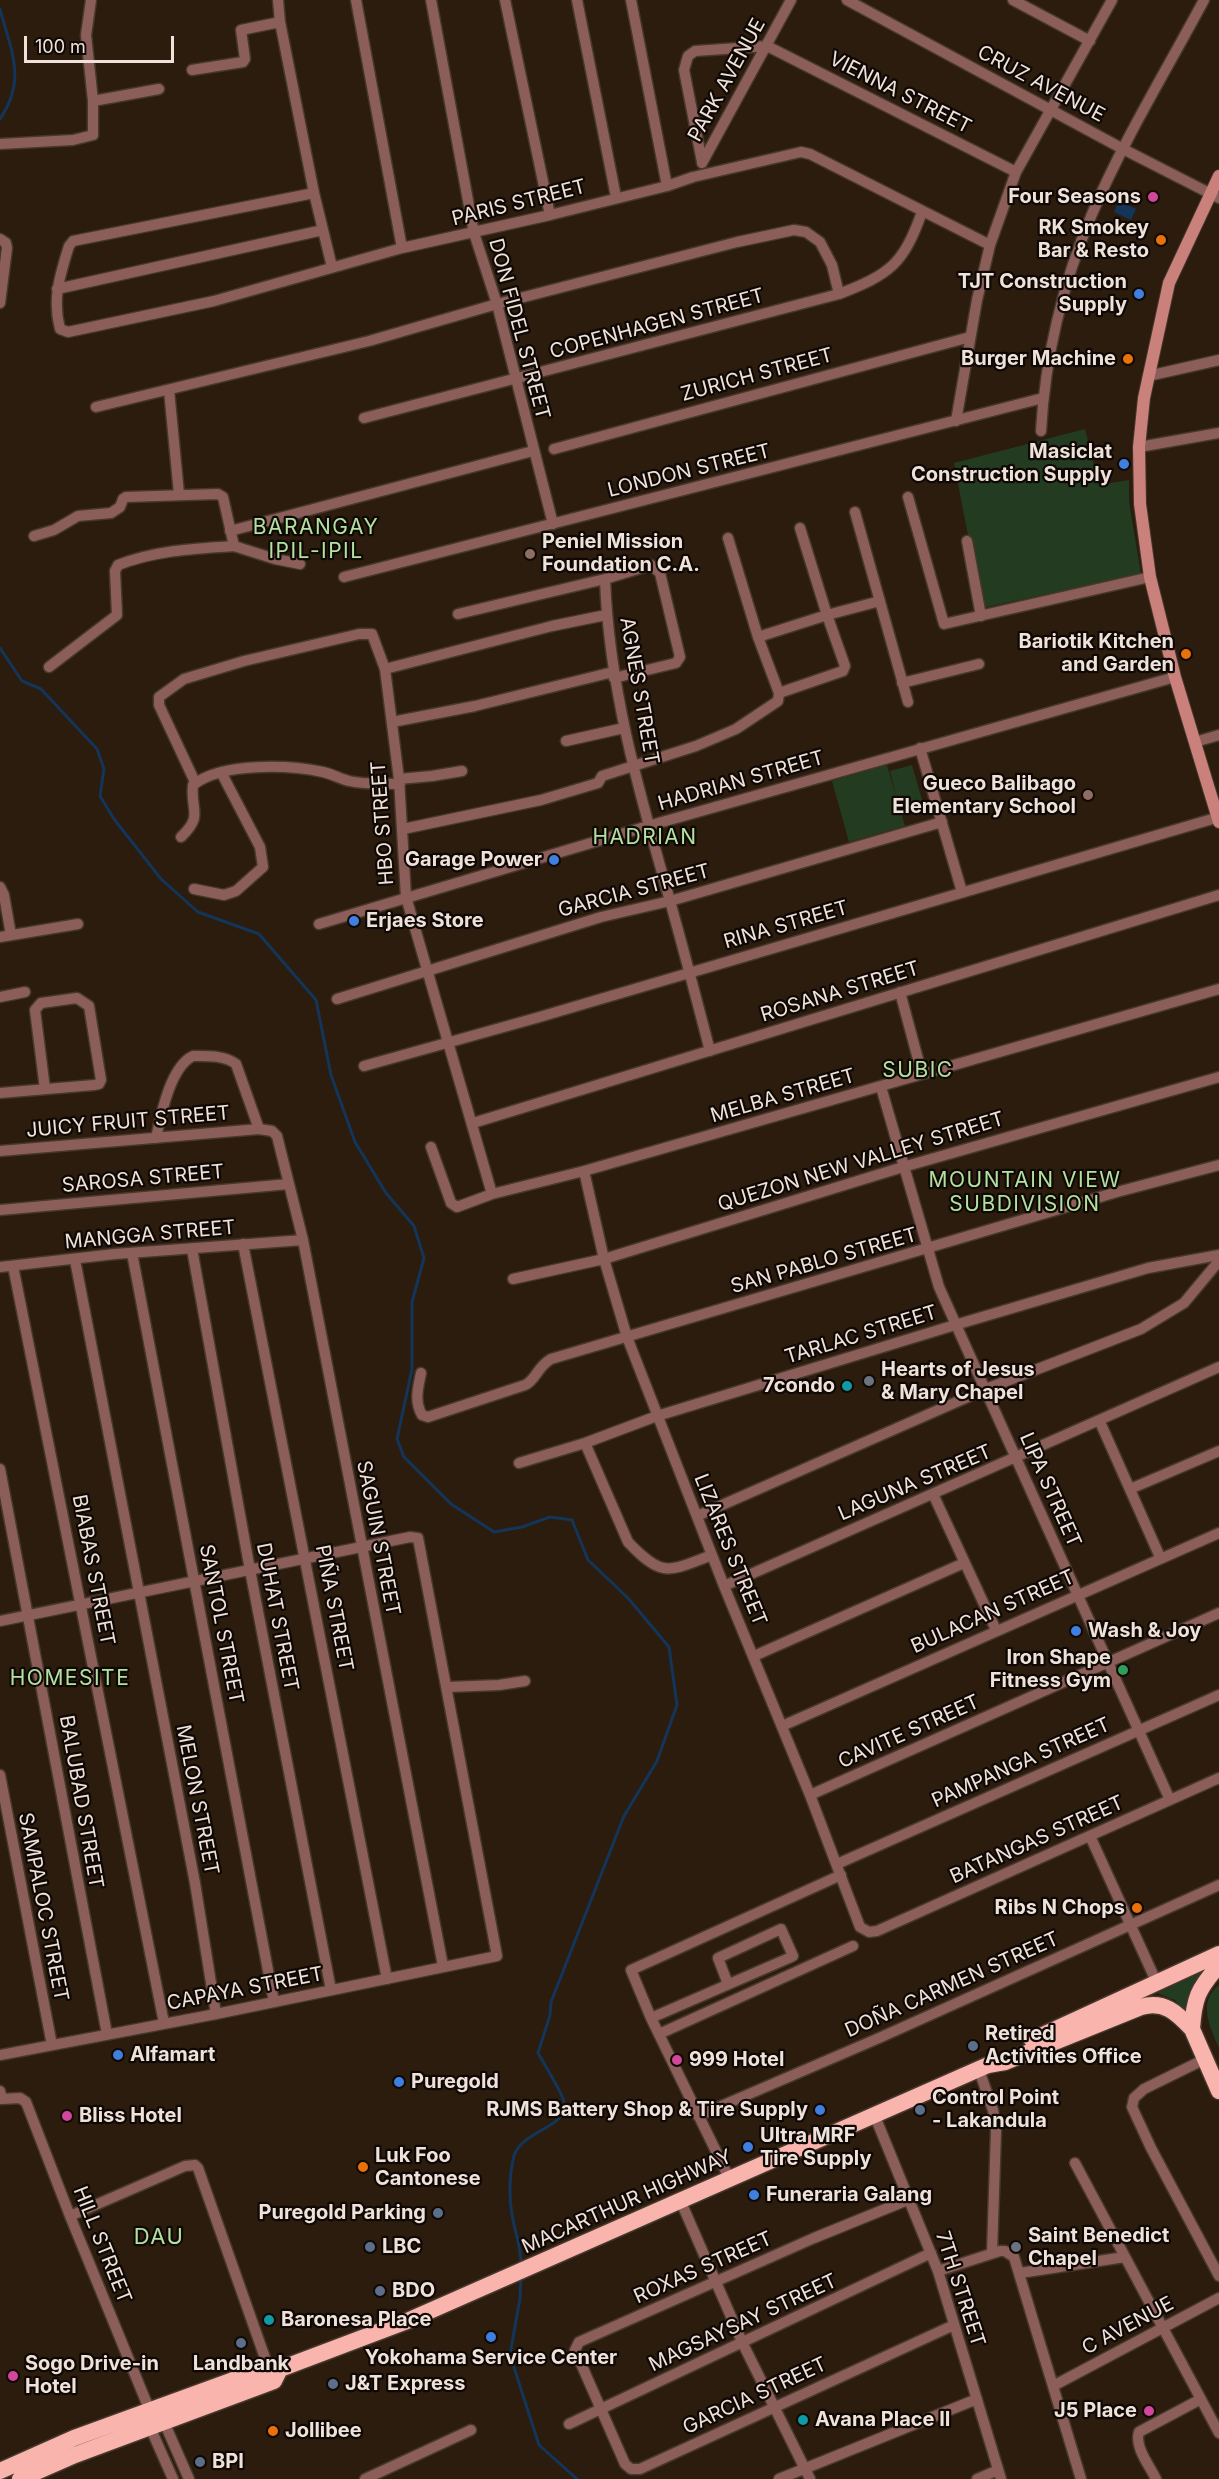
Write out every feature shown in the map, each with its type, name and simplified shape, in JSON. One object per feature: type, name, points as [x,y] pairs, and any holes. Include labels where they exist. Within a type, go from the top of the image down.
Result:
[{"type":"highway","name":"MACARTHUR HIGHWAY","points":[[20,2479],[274,2372],[407,2321],[681,2202],[983,2067],[1001,2055],[1156,1981],[1219,1954]]},
{"type":"highway","points":[[1192,2029],[1193,2010],[1200,1987],[1219,1965]]},
{"type":"highway","name":"MACARTHUR HIGHWAY","points":[[983,2067],[1005,2062],[1150,2004],[1165,2006],[1192,2029],[1219,2091]]},
{"type":"highway","name":"MACARTHUR HIGHWAY","points":[[0,2471],[74,2438],[155,2421]]},
{"type":"main road","points":[[1219,176],[1215,196],[1169,283],[1148,376],[1139,447],[1140,504],[1150,577],[1175,677],[1219,819]]},
{"type":"street","points":[[0,144],[73,140],[93,135],[93,102],[86,35],[91,0]]},
{"type":"street","points":[[278,0],[280,22],[314,193],[332,267]]},
{"type":"street","points":[[356,0],[402,248]]},
{"type":"street","name":"DON FIDEL STREET","points":[[431,0],[474,233],[497,304],[553,524]]},
{"type":"street","points":[[505,0],[550,215]]},
{"type":"street","points":[[577,0],[616,197]]},
{"type":"street","points":[[631,0],[667,186]]},
{"type":"street","name":"PARK AVENUE","points":[[693,177],[767,46],[790,0]]},
{"type":"street","name":"CRUZ AVENUE","points":[[847,0],[1215,196]]},
{"type":"street","points":[[1013,0],[1025,3],[1090,41]]},
{"type":"street","points":[[956,421],[970,337],[990,245],[1016,172],[1112,0]]},
{"type":"street","points":[[1041,431],[1043,398],[1052,346],[1068,283],[1092,215],[1123,149],[1204,0]]},
{"type":"street","points":[[192,70],[243,62],[245,58],[242,30],[280,22]]},
{"type":"street","points":[[702,162],[684,70],[688,56],[694,51],[767,46]]},
{"type":"street","name":"VIENNA STREET","points":[[767,46],[1016,172]]},
{"type":"street","points":[[93,102],[159,89]]},
{"type":"street","name":"PARIS STREET","points":[[57,289],[55,311],[60,329],[68,332],[214,301],[402,248],[550,215],[667,186],[693,177],[801,152],[810,154],[990,245]]},
{"type":"street","points":[[314,193],[73,241],[69,246],[57,289],[323,230]]},
{"type":"street","name":"COPENHAGEN STREET","points":[[364,418],[839,294],[885,274],[895,265],[915,232],[922,212]]},
{"type":"street","points":[[96,407],[369,341],[497,304],[737,242],[794,230],[806,232],[820,242],[832,265],[839,294]]},
{"type":"street","points":[[0,239],[6,243],[7,249],[0,303]]},
{"type":"street","name":"ZURICH STREET","points":[[554,449],[970,337]]},
{"type":"street","points":[[1148,376],[1219,360]]},
{"type":"street","points":[[169,390],[179,494]]},
{"type":"street","name":"LONDON STREET","points":[[344,577],[1043,398]]},
{"type":"street","points":[[1139,447],[1219,433]]},
{"type":"street","points":[[230,531],[533,451]]},
{"type":"street","points":[[34,536],[54,530],[78,516],[111,513],[120,507],[123,498],[221,494],[234,546]]},
{"type":"street","points":[[908,497],[941,622],[947,624],[1150,577]]},
{"type":"street","points":[[855,512],[908,702]]},
{"type":"street","points":[[778,693],[845,669],[800,528]]},
{"type":"street","points":[[403,829],[541,800],[598,783],[602,776],[696,746],[736,729],[778,701],[778,693],[758,637],[728,538]]},
{"type":"street","points":[[967,541],[981,616]]},
{"type":"street","points":[[49,668],[117,615],[115,571],[118,565],[138,557],[183,549],[234,546],[300,564]]},
{"type":"street","points":[[392,722],[676,663],[680,657],[660,573],[651,565],[605,579],[458,614]]},
{"type":"street","name":"AGNES STREET","points":[[605,579],[606,615],[624,728],[648,826],[710,1051]]},
{"type":"street","points":[[758,637],[826,615],[880,601]]},
{"type":"street","points":[[385,669],[552,626],[606,615]]},
{"type":"street","name":"HBO STREET","points":[[195,782],[159,705],[159,697],[184,679],[244,661],[368,633],[372,634],[385,669],[400,781],[406,897],[492,1194]]},
{"type":"street","points":[[902,683],[979,664]]},
{"type":"street","name":"HADRIAN STREET","points":[[320,924],[648,826],[1175,677]]},
{"type":"street","points":[[566,741],[624,728]]},
{"type":"street","points":[[1195,742],[1219,735]]},
{"type":"street","points":[[920,748],[962,892]]},
{"type":"street","points":[[181,837],[193,825],[195,819],[192,787],[195,782],[221,772],[267,767],[289,768],[325,772],[351,782],[400,781],[462,771]]},
{"type":"street","points":[[194,889],[224,896],[236,891],[263,867],[260,847],[221,772]]},
{"type":"street","name":"RINA STREET","points":[[364,1066],[1219,819]]},
{"type":"street","name":"GARCIA STREET","points":[[338,999],[601,917],[670,901],[942,822]]},
{"type":"street","points":[[0,887],[4,895],[5,936],[78,924]]},
{"type":"street","name":"ROSANA STREET","points":[[473,1123],[1219,895]]},
{"type":"street","name":"MELBA STREET","points":[[431,1147],[453,1206],[460,1206],[492,1194],[584,1171],[1219,989]]},
{"type":"street","points":[[0,997],[25,992]]},
{"type":"street","points":[[900,992],[922,1074]]},
{"type":"street","points":[[0,1093],[94,1085],[99,1084],[101,1080],[89,1006],[76,998],[40,1003],[35,1010],[45,1089]]},
{"type":"street","points":[[156,1138],[163,1105],[180,1066],[193,1056],[211,1056],[231,1060],[236,1064],[259,1129]]},
{"type":"street","name":"QUEZON NEW VALLEY STREET","points":[[513,1279],[604,1259],[903,1167],[1219,1077]]},
{"type":"street","name":"LIPA STREET","points":[[881,1087],[927,1250],[955,1325],[986,1389],[1076,1595],[1170,1800]]},
{"type":"street","name":"JUICY FRUIT STREET","points":[[0,1151],[259,1129]]},
{"type":"street","name":"SAGUIN STREET","points":[[259,1129],[272,1131],[277,1136],[303,1239],[443,1966]]},
{"type":"street","name":"SAN PABLO STREET","points":[[421,1373],[417,1396],[418,1407],[422,1414],[428,1417],[532,1382],[540,1365],[551,1359],[927,1250],[1117,1192],[1219,1165]]},
{"type":"street","name":"LIZARES STREET","points":[[584,1171],[604,1259],[627,1337],[724,1586],[810,1795],[858,1923],[869,1932]]},
{"type":"street","name":"SAROSA STREET","points":[[0,1210],[289,1184]]},
{"type":"street","name":"MANGGA STREET","points":[[0,1267],[303,1239]]},
{"type":"street","name":"PIÑA STREET","points":[[243,1245],[387,1979]]},
{"type":"street","name":"DUHAT STREET","points":[[192,1249],[250,1570],[331,1990]]},
{"type":"street","name":"SANTOL STREET","points":[[132,1253],[274,2002]]},
{"type":"street","name":"TARLAC STREET","points":[[519,1463],[585,1443],[657,1416],[955,1325],[1148,1268],[1219,1255]]},
{"type":"street","name":"MELON STREET","points":[[75,1260],[195,1883],[216,2014]]},
{"type":"street","points":[[697,1516],[986,1389],[1141,1329],[1177,1309],[1219,1261]]},
{"type":"street","name":"BIABAS STREET","points":[[13,1266],[164,2024]]},
{"type":"street","name":"LAGUNA STREET","points":[[724,1586],[1100,1422],[1219,1367]]},
{"type":"street","points":[[1100,1422],[1160,1557]]},
{"type":"street","points":[[585,1443],[628,1542],[639,1554],[652,1565],[673,1570],[712,1555]]},
{"type":"street","points":[[1130,1489],[1219,1451]]},
{"type":"street","name":"BALUBAD STREET","points":[[0,1469],[107,2034]]},
{"type":"street","points":[[933,1494],[996,1630]]},
{"type":"street","name":"BULACAN STREET","points":[[782,1726],[1160,1557],[1219,1533]]},
{"type":"street","points":[[0,1621],[410,1537],[418,1538],[448,1687],[499,1685],[525,1681]]},
{"type":"street","points":[[754,1656],[964,1563]]},
{"type":"street","name":"CAVITE STREET","points":[[810,1795],[1219,1613]]},
{"type":"street","name":"CAPAYA STREET","points":[[0,2055],[216,2014],[497,1956],[448,1687]]},
{"type":"street","name":"PAMPANGA STREET","points":[[837,1864],[1219,1695]]},
{"type":"street","name":"SAMPALOC STREET","points":[[0,1775],[52,2045]]},
{"type":"street","name":"BATANGAS STREET","points":[[869,1932],[877,1931],[1219,1778]]},
{"type":"street","points":[[1089,1836],[1156,1981]]},
{"type":"street","points":[[730,2180],[651,2018],[631,1970],[841,1875]]},
{"type":"street","name":"DOÑA CARMEN STREET","points":[[698,2116],[1219,1885]]},
{"type":"street","points":[[651,2018],[793,1956],[781,1929],[718,1958],[728,1984]]},
{"type":"street","points":[[659,2034],[853,1946]]},
{"type":"street","points":[[1205,2059],[1139,2093],[1134,2098],[1131,2108],[1219,2276]]},
{"type":"street","points":[[983,2067],[996,2131],[992,2253]]},
{"type":"street","name":"HILL STREET","points":[[1,2095],[20,2098],[26,2102],[70,2216],[155,2421]]},
{"type":"street","name":"7TH STREET","points":[[874,2114],[938,2271],[1000,2474]]},
{"type":"street","points":[[1075,2163],[1219,2433]]},
{"type":"street","points":[[70,2216],[185,2166],[195,2165],[274,2372]]},
{"type":"street","name":"ROXAS STREET","points":[[601,2410],[575,2345],[814,2238],[910,2199]]},
{"type":"street","points":[[681,2202],[743,2344],[810,2479]]},
{"type":"street","points":[[938,2271],[1000,2251],[1010,2253],[1017,2262],[1081,2479]]},
{"type":"street","name":"MAGSAYSAY STREET","points":[[569,2424],[743,2344],[931,2253]]},
{"type":"street","points":[[1020,2273],[1125,2257]]},
{"type":"street","name":"C AVENUE","points":[[1053,2386],[1219,2298]]},
{"type":"street","name":"GARCIA STREET","points":[[601,2410],[625,2464],[631,2469],[640,2469],[954,2325]]},
{"type":"street","points":[[779,2479],[977,2399]]},
{"type":"street","points":[[1156,2479],[1139,2446],[1137,2439],[1139,2432],[1201,2399]]},
{"type":"street","points":[[155,2421],[173,2479]]},
{"type":"street","points":[[155,2421],[189,2479]]},
{"type":"street","points":[[365,2479],[471,2430]]},
{"type":"street","points":[[977,2479],[1000,2474]]},
{"type":"green space","points":[[1085,429],[1099,485],[1129,480],[1129,502],[1141,574],[982,608],[954,463]]},
{"type":"green space","points":[[887,765],[896,796],[890,771],[912,765],[925,810],[902,816],[905,826],[849,842],[832,781]]},
{"type":"green space","points":[[1202,1972],[1190,1990],[1188,2016],[1175,2000],[1157,1993]]},
{"type":"green space","points":[[1219,1985],[1219,2048],[1209,2023],[1207,2007],[1208,1999]]},
{"type":"water","points":[[1119,201],[1136,209],[1131,220],[1114,212]]},
{"type":"waterway","points":[[0,9],[12,52],[15,78],[8,105],[0,119]]},
{"type":"waterway","points":[[0,648],[22,681],[41,689],[97,749],[104,769],[100,796],[114,819],[161,879],[198,912],[259,934],[316,1000],[331,1075],[355,1142],[386,1193],[414,1226],[424,1258],[412,1302],[412,1369],[397,1439],[404,1457],[451,1504],[494,1532],[522,1527],[550,1517],[572,1520],[588,1560],[628,1598],[669,1647],[677,1705],[657,1761],[624,1816],[551,2002],[550,2015],[538,2053],[564,2102],[559,2119],[524,2142],[517,2150],[513,2160],[510,2201],[521,2264]]},
{"type":"waterway","points":[[521,2277],[520,2298],[510,2355],[539,2445],[577,2479]]},
{"type":"place","name":"Four Seasons","points":[[1153,197]]},
{"type":"place","name":"RK Smokey Bar & Resto","points":[[1161,240]]},
{"type":"place","name":"TJT Construction Supply","points":[[1139,294]]},
{"type":"place","name":"Burger Machine","points":[[1128,359]]},
{"type":"place","name":"Masiclat Construction Supply","points":[[1124,464]]},
{"type":"place","name":"Peniel Mission Foundation C.A.","points":[[530,554]]},
{"type":"place","name":"Bariotik Kitchen and Garden","points":[[1186,654]]},
{"type":"place","name":"Gueco Balibago Elementary School","points":[[1088,795]]},
{"type":"place","name":"Garage Power","points":[[554,860]]},
{"type":"place","name":"Erjaes Store","points":[[354,921]]},
{"type":"place","name":"Hearts of Jesus & Mary Chapel","points":[[869,1381]]},
{"type":"place","name":"7condo","points":[[847,1386]]},
{"type":"place","name":"Wash & Joy","points":[[1076,1631]]},
{"type":"place","name":"Iron Shape Fitness Gym","points":[[1123,1670]]},
{"type":"place","name":"Ribs N Chops","points":[[1137,1908]]},
{"type":"place","name":"Retired Activities Office","points":[[973,2046]]},
{"type":"place","name":"Alfamart","points":[[118,2055]]},
{"type":"place","name":"999 Hotel","points":[[677,2060]]},
{"type":"place","name":"Puregold","points":[[399,2082]]},
{"type":"place","name":"RJMS Battery Shop & Tire Supply","points":[[820,2110]]},
{"type":"place","name":"Control Point - Lakandula","points":[[920,2110]]},
{"type":"place","name":"Bliss Hotel","points":[[67,2116]]},
{"type":"place","name":"Ultra MRF Tire Supply","points":[[748,2147]]},
{"type":"place","name":"Luk Foo Cantonese","points":[[363,2167]]},
{"type":"place","name":"Funeraria Galang","points":[[754,2195]]},
{"type":"place","name":"Puregold Parking","points":[[438,2213]]},
{"type":"place","name":"LBC","points":[[370,2247]]},
{"type":"place","name":"Saint Benedict Chapel","points":[[1016,2247]]},
{"type":"place","name":"BDO","points":[[380,2291]]},
{"type":"place","name":"Baronesa Place","points":[[269,2320]]},
{"type":"place","name":"Yokohama Service Center","points":[[491,2337]]},
{"type":"place","name":"Landbank","points":[[241,2343]]},
{"type":"place","name":"Sogo Drive-in Hotel","points":[[13,2376]]},
{"type":"place","name":"J&T Express","points":[[333,2384]]},
{"type":"place","name":"J5 Place","points":[[1149,2411]]},
{"type":"place","name":"Avana Place II","points":[[803,2420]]},
{"type":"place","name":"Jollibee","points":[[273,2431]]},
{"type":"place","name":"BPI","points":[[200,2462]]},
{"type":"district","name":"BARANGAY IPIL-IPIL","points":[[316,540]]},
{"type":"district","name":"HADRIAN","points":[[645,838]]},
{"type":"district","name":"SUBIC","points":[[918,1071]]},
{"type":"district","name":"MOUNTAIN VIEW SUBDIVISION","points":[[1025,1193]]},
{"type":"district","name":"HOMESITE","points":[[70,1679]]},
{"type":"district","name":"DAU","points":[[159,2237]]}]
